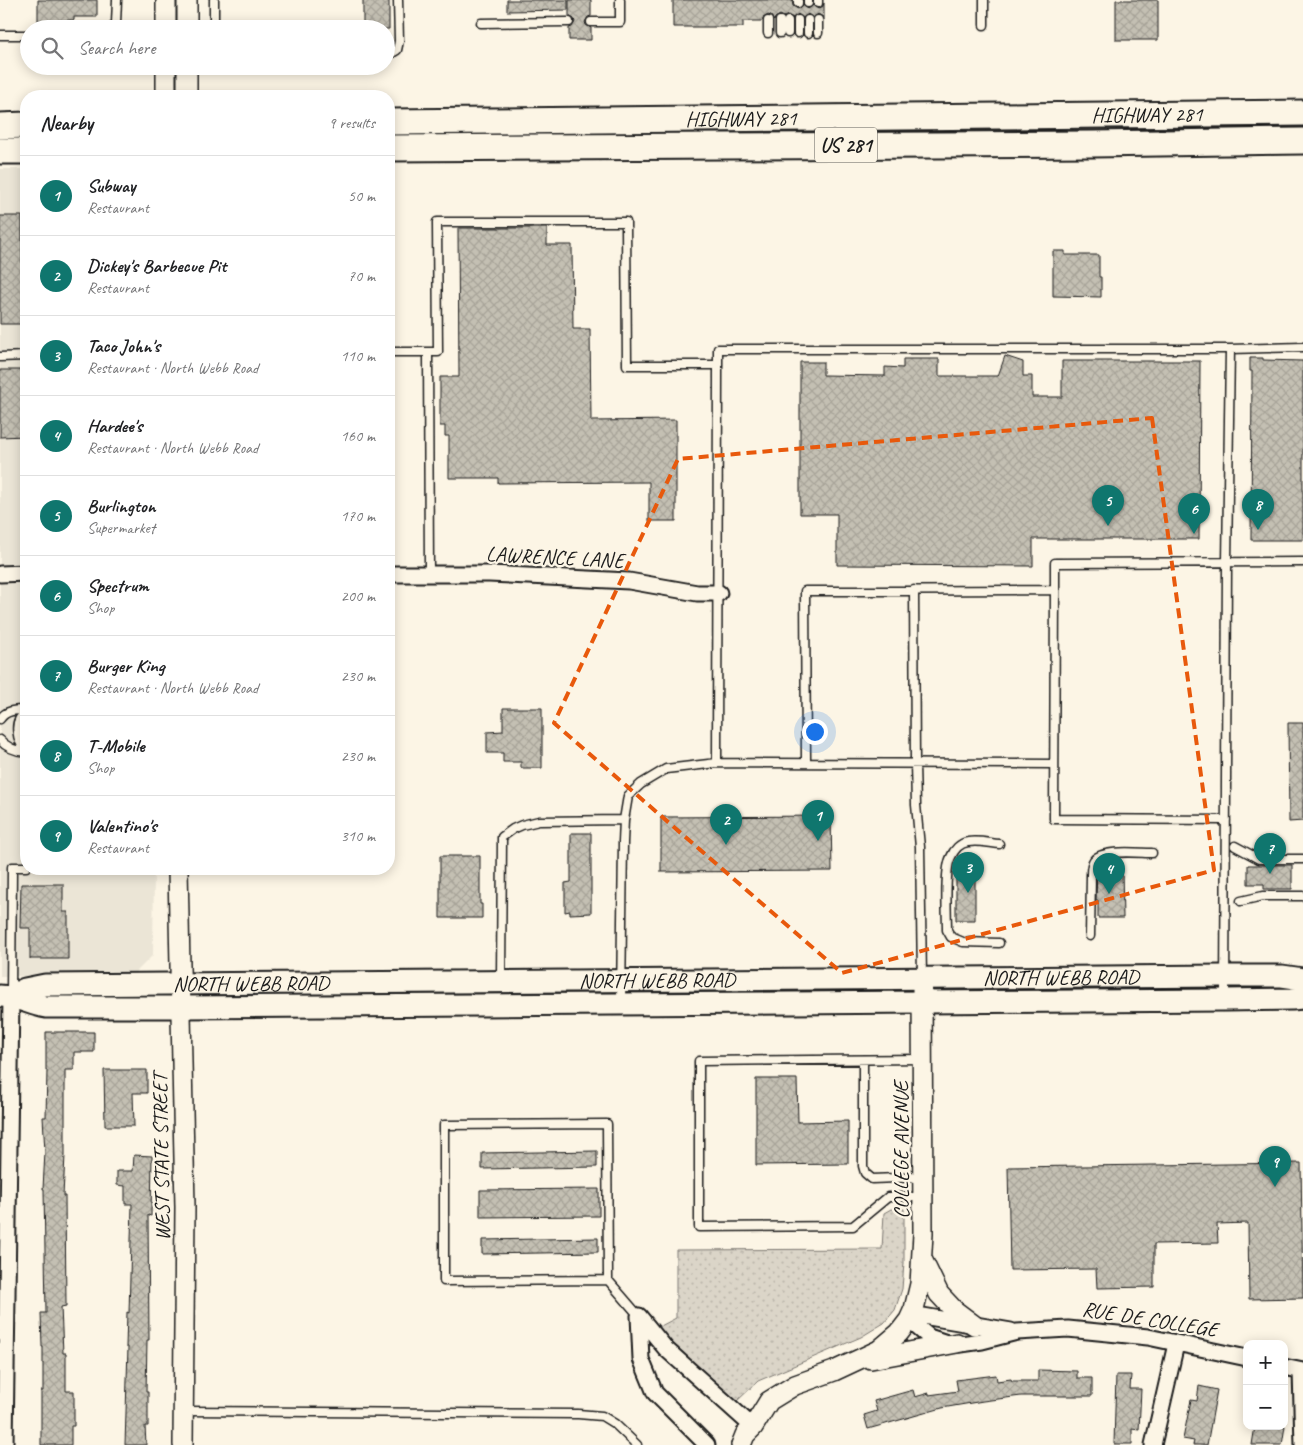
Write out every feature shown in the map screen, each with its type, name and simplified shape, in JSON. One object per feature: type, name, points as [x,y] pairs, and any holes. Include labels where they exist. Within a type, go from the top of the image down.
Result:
[{"type":"highway","name":"HIGHWAY 281","points":[[395,122],[1303,114]]},
{"type":"highway","points":[[0,126],[20,125]]},
{"type":"highway","name":"HIGHWAY 281","points":[[395,148],[1303,141]]},
{"type":"highway","points":[[0,151],[20,151]]},
{"type":"main road","name":"NORTH WEBB ROAD","points":[[6,996],[40,986],[180,983],[1225,976],[1282,976],[1303,979]]},
{"type":"main road","name":"NORTH WEBB ROAD","points":[[6,996],[46,1007],[1303,998]]},
{"type":"street","points":[[166,0],[166,20]]},
{"type":"street","points":[[187,0],[187,20]]},
{"type":"street","points":[[166,75],[166,90]]},
{"type":"street","points":[[187,75],[187,90]]},
{"type":"street","points":[[0,574],[20,573]]},
{"type":"street","name":"LAWRENCE LANE","points":[[395,574],[489,574],[629,581],[697,593],[718,593]]},
{"type":"street","name":"WEST STATE STREET","points":[[178,875],[185,1207],[183,1445]]},
{"type":"street","name":"COLLEGE AVENUE","points":[[909,1320],[919,1293],[923,1261],[922,979]]},
{"type":"street","points":[[5,1445],[6,996]]},
{"type":"street","points":[[923,1261],[939,1294],[954,1310],[974,1325]]},
{"type":"street","points":[[639,1316],[666,1349],[753,1427]]},
{"type":"street","points":[[639,1316],[641,1359],[655,1393],[706,1445]]},
{"type":"street","name":"RUE DE COLLEGE","points":[[909,1320],[923,1316],[1017,1332]]},
{"type":"street","points":[[741,1445],[769,1401],[795,1385],[857,1362],[879,1350],[893,1340],[909,1320]]},
{"type":"street","name":"RUE DE COLLEGE","points":[[909,1320],[929,1338],[946,1343],[982,1341],[1017,1332],[1068,1329],[1148,1337],[1243,1357]]},
{"type":"street","points":[[857,1362],[957,1343]]},
{"type":"street","points":[[1153,1445],[1176,1344]]},
{"type":"street","points":[[1288,1368],[1302,1371],[1303,1445]]},
{"type":"lane","points":[[116,20],[117,0]]},
{"type":"lane","points":[[214,0],[214,20]]},
{"type":"lane","points":[[395,51],[399,41],[398,0]]},
{"type":"lane","points":[[591,22],[620,22],[620,0]]},
{"type":"lane","points":[[984,0],[984,25]]},
{"type":"lane","points":[[768,20],[768,33]]},
{"type":"lane","points":[[784,20],[784,33]]},
{"type":"lane","points":[[798,20],[798,33]]},
{"type":"lane","points":[[808,20],[808,33]]},
{"type":"lane","points":[[818,20],[818,33]]},
{"type":"lane","points":[[481,23],[569,22]]},
{"type":"lane","points":[[0,35],[20,34]]},
{"type":"lane","points":[[395,352],[438,352],[437,222],[626,222],[627,365],[718,365]]},
{"type":"lane","points":[[717,763],[718,349],[1230,349],[1303,347]]},
{"type":"lane","points":[[1225,1000],[1230,349]]},
{"type":"lane","points":[[428,352],[429,574]]},
{"type":"lane","points":[[0,357],[20,356]]},
{"type":"lane","points":[[1226,820],[1054,820],[1055,563],[1303,562]]},
{"type":"lane","points":[[914,590],[915,763],[920,847],[922,979]]},
{"type":"lane","points":[[806,762],[805,591],[1055,590]]},
{"type":"lane","points":[[0,719],[5,713],[20,710]]},
{"type":"lane","points":[[20,718],[18,731],[20,742]]},
{"type":"lane","points":[[0,740],[6,746],[20,751]]},
{"type":"lane","points":[[621,1004],[624,820],[628,796],[641,784],[666,769],[717,763],[1054,764]]},
{"type":"lane","points":[[501,982],[502,837],[522,825],[539,821],[624,820]]},
{"type":"lane","points":[[999,844],[967,842],[958,846],[950,857],[948,869],[948,930],[952,938],[962,942],[999,943]]},
{"type":"lane","points":[[1235,846],[1259,859],[1303,859]]},
{"type":"lane","points":[[1090,936],[1091,875],[1095,858],[1109,853],[1152,853]]},
{"type":"lane","points":[[6,996],[12,867],[20,867]]},
{"type":"lane","points":[[1241,901],[1263,896],[1303,896]]},
{"type":"lane","points":[[923,1059],[700,1061],[699,1228],[852,1226],[888,1197],[924,1197]]},
{"type":"lane","points":[[863,1060],[863,1166],[865,1173],[872,1179],[924,1177]]},
{"type":"lane","points":[[608,1280],[444,1281],[444,1125],[607,1124],[608,1280],[639,1316]]},
{"type":"lane","points":[[184,1410],[578,1414],[602,1416],[615,1424],[637,1445]]},
{"type":"highlighted area","points":[[1152,418],[1214,870],[842,973],[554,723],[678,459]]},
{"type":"shaded area","points":[[0,169],[20,169],[20,875],[154,875],[153,955],[132,976],[0,976]]},
{"type":"shaded area","points":[[891,1209],[904,1209],[902,1289],[895,1310],[884,1323],[861,1337],[758,1381],[735,1403],[668,1343],[657,1328],[676,1318],[676,1250],[882,1249],[884,1213]]},
{"type":"building","points":[[38,0],[97,0],[97,17],[74,17],[74,20],[38,20]]},
{"type":"building","points":[[363,0],[389,0],[389,20],[363,20]]},
{"type":"building","points":[[507,0],[568,0],[568,10],[507,11]]},
{"type":"building","points":[[569,0],[591,0],[591,16],[585,22],[591,28],[591,40],[569,40],[569,28],[575,22],[569,16]]},
{"type":"building","points":[[673,0],[792,0],[793,6],[798,9],[803,5],[808,9],[813,5],[818,9],[824,3],[824,20],[818,14],[813,18],[808,14],[803,18],[798,14],[793,18],[788,15],[784,17],[780,15],[774,21],[768,15],[762,21],[743,21],[743,27],[673,27]]},
{"type":"building","points":[[1116,0],[1158,0],[1158,40],[1116,40]]},
{"type":"building","points":[[0,216],[20,216],[20,324],[0,324]]},
{"type":"building","points":[[458,228],[547,228],[547,245],[572,245],[573,329],[590,329],[591,421],[676,420],[676,521],[649,521],[649,482],[498,483],[498,478],[449,478],[449,436],[445,436],[445,426],[440,426],[440,377],[459,377]]},
{"type":"building","points":[[1053,251],[1065,251],[1065,255],[1099,255],[1101,297],[1053,296]]},
{"type":"building","points":[[1005,356],[1023,362],[1023,376],[1032,376],[1032,397],[1062,397],[1062,361],[1200,361],[1199,539],[1033,539],[1033,566],[837,565],[837,514],[800,514],[800,362],[823,362],[823,375],[885,376],[885,367],[903,368],[903,359],[939,359],[939,376],[998,376]]},
{"type":"building","points":[[1250,358],[1303,361],[1303,540],[1251,540],[1252,371],[1250,371]]},
{"type":"building","points":[[0,370],[20,370],[20,436],[0,437]]},
{"type":"building","points":[[503,708],[542,708],[542,768],[521,768],[521,762],[503,762],[503,753],[487,753],[487,732],[503,731]]},
{"type":"building","points":[[1288,723],[1303,723],[1303,821],[1289,822]]},
{"type":"building","points":[[831,816],[832,871],[661,872],[661,817]]},
{"type":"building","points":[[571,833],[591,833],[591,913],[570,914],[570,911],[565,912],[565,883],[571,882]]},
{"type":"building","points":[[440,856],[480,856],[480,904],[482,904],[482,918],[440,918]]},
{"type":"building","points":[[1248,865],[1292,865],[1292,889],[1264,889],[1264,884],[1248,884]]},
{"type":"building","points":[[1097,869],[1122,869],[1123,918],[1098,918],[1098,900],[1096,900]]},
{"type":"building","points":[[956,872],[975,872],[975,920],[956,920]]},
{"type":"building","points":[[21,884],[63,884],[63,912],[68,912],[68,959],[30,959],[30,928],[20,928]]},
{"type":"building","points":[[46,1032],[94,1032],[94,1052],[74,1052],[74,1070],[65,1070],[63,1196],[65,1196],[66,1306],[61,1307],[63,1353],[66,1353],[66,1391],[74,1391],[74,1426],[71,1426],[71,1445],[41,1445],[43,1347],[41,1313],[46,1313],[43,1117],[46,1117]]},
{"type":"building","points":[[104,1070],[147,1070],[147,1093],[133,1093],[134,1126],[105,1126]]},
{"type":"building","points":[[756,1079],[797,1079],[798,1122],[848,1121],[848,1164],[756,1165]]},
{"type":"building","points":[[597,1151],[597,1167],[482,1169],[482,1153]]},
{"type":"building","points":[[134,1155],[152,1156],[151,1216],[148,1215],[149,1340],[147,1340],[146,1392],[148,1392],[148,1426],[145,1426],[146,1445],[125,1445],[128,1347],[126,1347],[127,1312],[129,1313],[132,1204],[125,1204],[125,1186],[117,1185],[117,1171],[133,1171]]},
{"type":"building","points":[[1301,1163],[1303,1298],[1249,1299],[1248,1223],[1217,1224],[1218,1243],[1154,1244],[1154,1287],[1097,1288],[1096,1269],[1010,1270],[1008,1167]]},
{"type":"building","points":[[599,1189],[599,1216],[480,1217],[480,1190]]},
{"type":"building","points":[[598,1238],[598,1252],[482,1254],[482,1240]]},
{"type":"building","points":[[1038,1370],[1077,1371],[1077,1378],[1092,1378],[1092,1396],[1021,1396],[983,1401],[942,1408],[868,1429],[864,1415],[877,1411],[874,1401],[913,1390],[915,1397],[929,1393],[929,1395],[958,1391],[956,1380],[996,1375],[997,1381],[1011,1379],[1012,1381],[1038,1381]]},
{"type":"building","points":[[1116,1375],[1131,1375],[1130,1389],[1141,1389],[1139,1430],[1132,1429],[1132,1444],[1114,1444]]},
{"type":"building","points":[[1199,1386],[1217,1390],[1207,1445],[1193,1445],[1194,1441],[1183,1439],[1191,1400],[1197,1401]]},
{"type":"building","points":[[1254,1430],[1284,1430],[1282,1445],[1252,1445]]},
{"type":"place","name":"Burlington","points":[[1108,526]]},
{"type":"place","name":"T-Mobile","points":[[1258,530]]},
{"type":"place","name":"Spectrum","points":[[1194,534]]},
{"type":"place","name":"Subway","points":[[818,841]]},
{"type":"place","name":"Dickey's Barbecue Pit","points":[[726,845]]},
{"type":"place","name":"Burger King","points":[[1270,874]]},
{"type":"place","name":"Taco John's","points":[[968,893]]},
{"type":"place","name":"Hardee's","points":[[1109,894]]},
{"type":"place","name":"Valentino's","points":[[1275,1187]]}]
